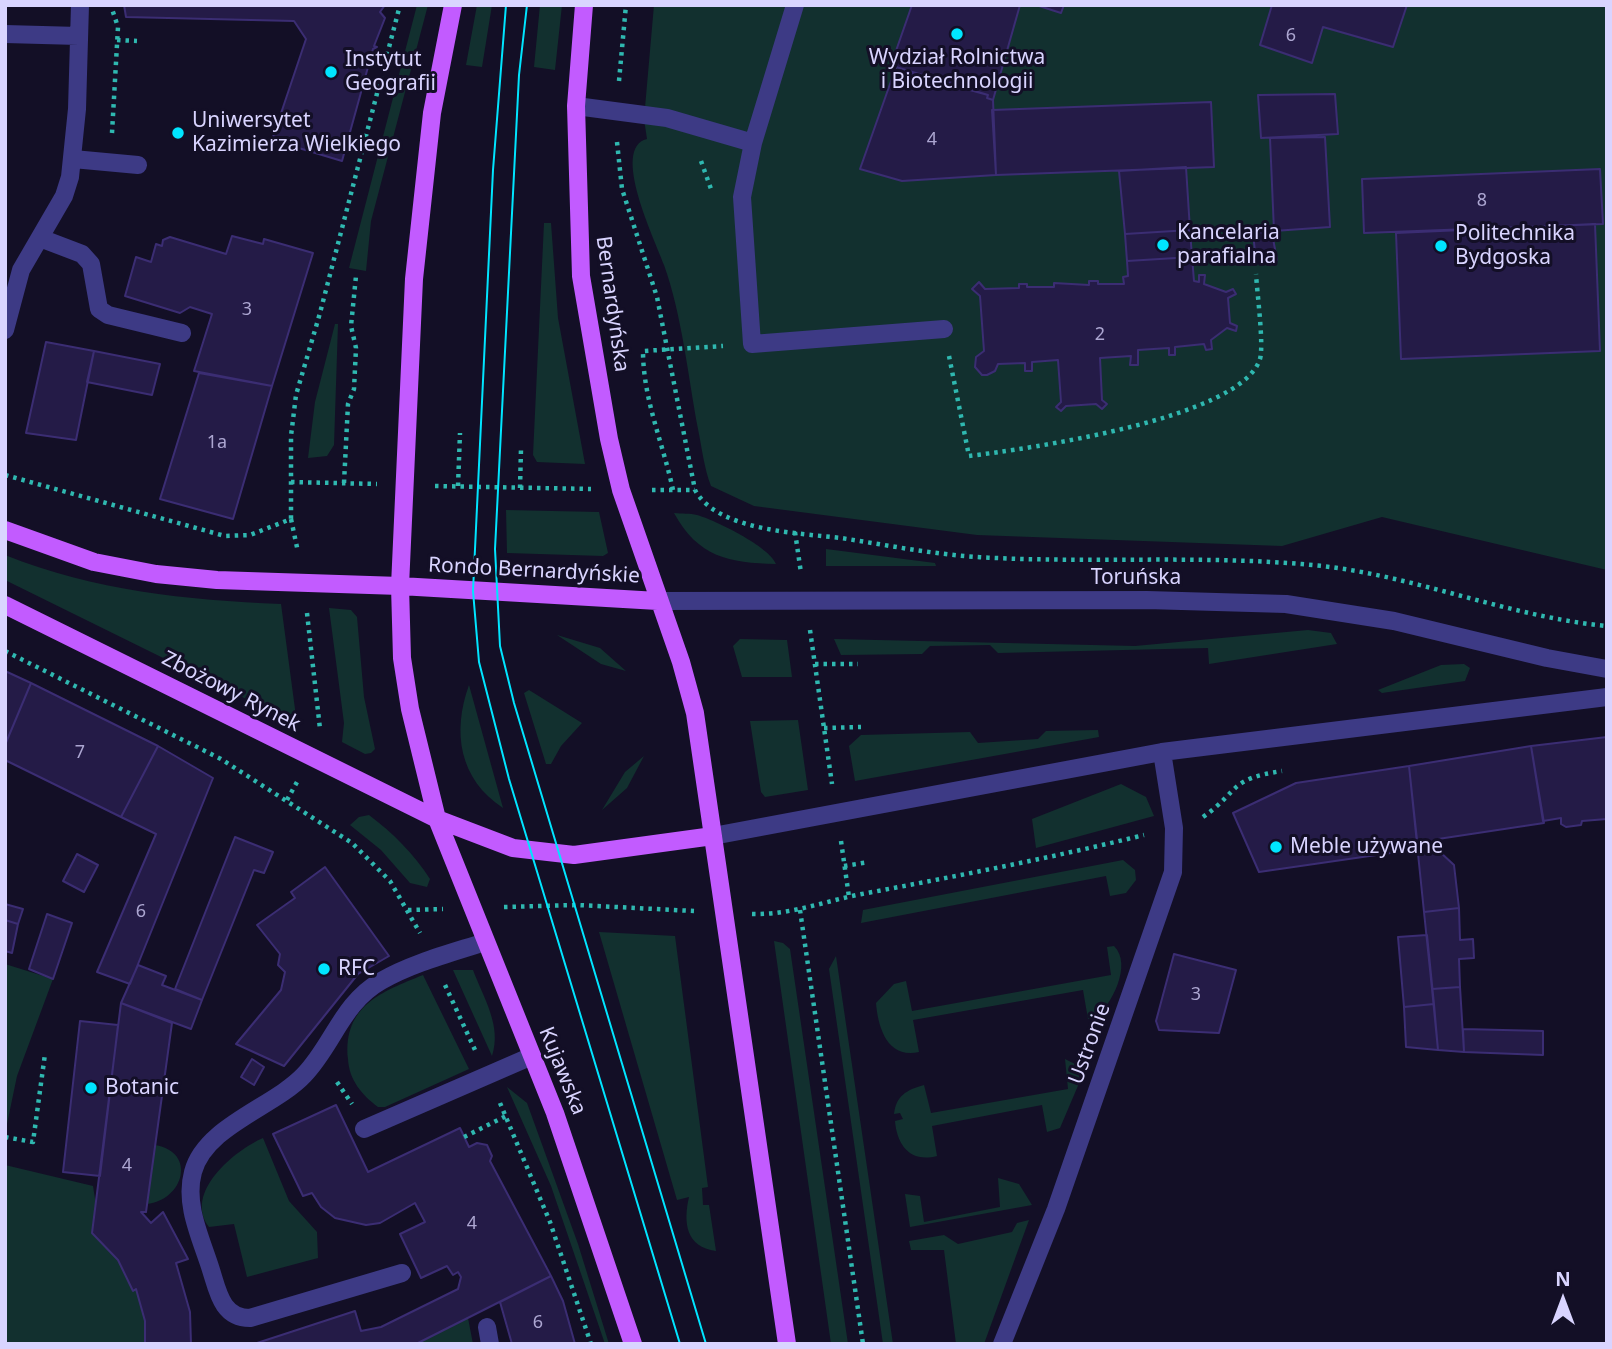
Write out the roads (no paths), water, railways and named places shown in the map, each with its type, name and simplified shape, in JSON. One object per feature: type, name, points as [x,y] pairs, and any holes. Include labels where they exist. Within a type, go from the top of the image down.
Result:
[{"type":"main road","points":[[5,530],[94,562],[156,574],[217,580],[400,586],[422,190],[432,113],[453,5]]},
{"type":"main road","name":"Bernardyńska","points":[[584,5],[576,106],[581,276],[609,439],[621,490],[658,601]]},
{"type":"main road","name":"Rondo Bernardyńskie","points":[[437,819],[410,709],[402,658],[400,586],[658,601],[681,662],[695,713],[713,836]]},
{"type":"main road","name":"Zbożowy Rynek","points":[[5,605],[437,819]]},
{"type":"main road","points":[[437,819],[513,848],[561,855],[611,852],[713,836],[787,1344]]},
{"type":"main road","name":"Kujawska","points":[[437,819],[555,1113],[633,1344]]},
{"type":"street","points":[[5,329],[21,270],[64,196],[73,159],[80,5]]},
{"type":"street","points":[[795,5],[753,143],[742,197],[752,344],[944,329]]},
{"type":"street","points":[[5,34],[79,36]]},
{"type":"street","points":[[576,106],[667,118],[753,143]]},
{"type":"street","points":[[73,159],[138,165]]},
{"type":"street","points":[[40,238],[82,254],[92,264],[99,309],[108,315],[182,333]]},
{"type":"street","name":"Toruńska","points":[[658,601],[1147,600],[1286,604],[1394,621],[1546,658],[1607,669]]},
{"type":"street","points":[[713,836],[1162,752],[1607,697]]},
{"type":"street","name":"Ustronie","points":[[1002,1344],[1056,1209],[1173,872],[1174,828],[1162,752]]},
{"type":"street","points":[[402,1273],[250,1318],[234,1315],[221,1300],[192,1212],[190,1196],[193,1171],[198,1160],[217,1138],[298,1080],[317,1057],[341,1018],[380,981],[485,942]]},
{"type":"street","points":[[364,1129],[532,1056]]},
{"type":"tram line","points":[[506,5],[493,170],[473,591],[479,662],[509,779],[680,1344]]},
{"type":"tram line","points":[[527,5],[519,75],[495,549],[500,646],[514,703],[706,1344]]},
{"type":"place","name":"Wydział Rolnictwa i Biotechnologii","points":[[957,34]]},
{"type":"place","name":"Instytut Geografii","points":[[331,72]]},
{"type":"place","name":"Uniwersytet Kazimierza Wielkiego","points":[[178,133]]},
{"type":"place","name":"Kancelaria parafialna","points":[[1163,245]]},
{"type":"place","name":"Politechnika Bydgoska","points":[[1441,246]]},
{"type":"place","name":"Meble używane","points":[[1276,847]]},
{"type":"place","name":"RFC","points":[[324,969]]},
{"type":"place","name":"Botanic","points":[[91,1088]]}]
